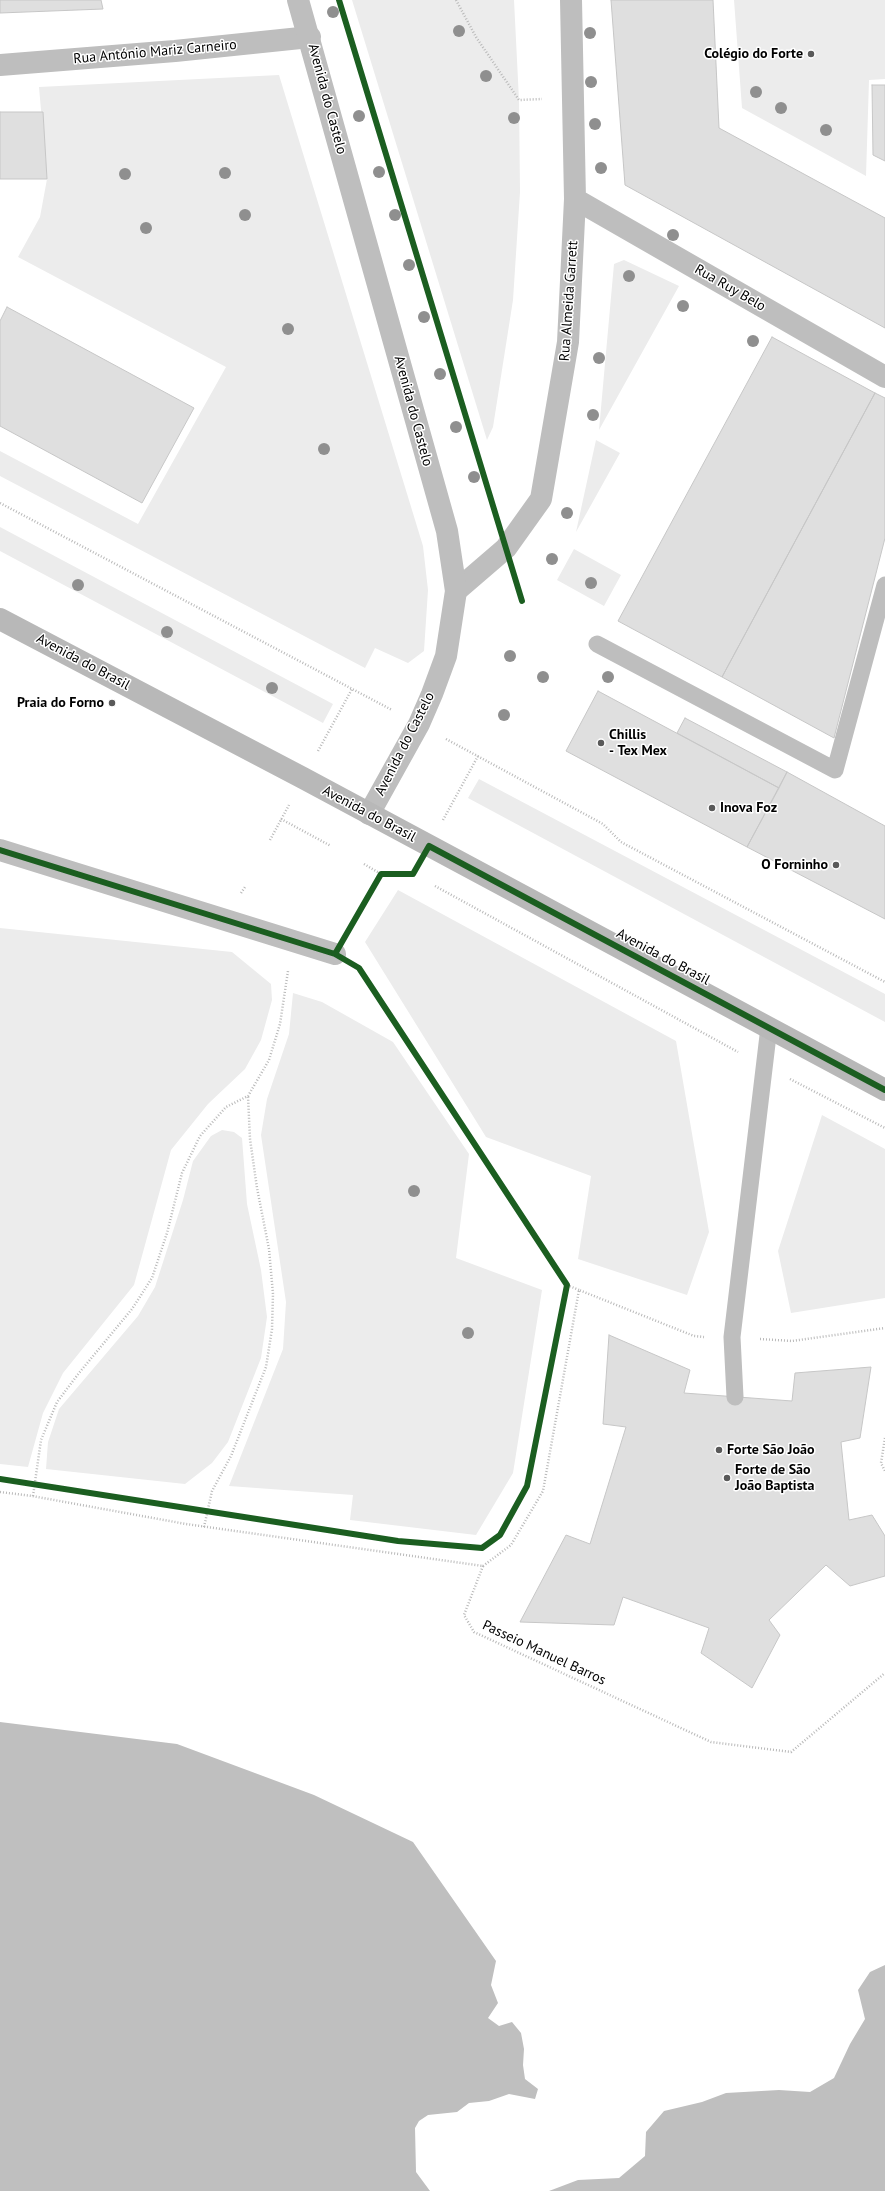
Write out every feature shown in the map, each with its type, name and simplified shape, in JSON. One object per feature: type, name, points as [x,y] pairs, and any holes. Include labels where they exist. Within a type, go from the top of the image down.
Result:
[{"type":"main road","name":"Avenida do Brasil","points":[[0,619],[369,814],[885,1090]]},
{"type":"street","name":"Avenida do Castelo","points":[[298,0],[310,37],[447,531],[456,591],[446,656],[432,694],[419,724],[369,814]]},
{"type":"street","name":"Rua Almeida Garrett","points":[[456,591],[506,548],[541,499],[568,342],[575,199],[571,0]]},
{"type":"street","name":"Rua António Mariz Carneiro","points":[[0,65],[175,51],[310,37]]},
{"type":"street","name":"Rua Ruy Belo","points":[[575,199],[885,377]]},
{"type":"street","points":[[0,850],[335,954]]},
{"type":"lane","points":[[597,644],[835,770],[885,585]]},
{"type":"lane","points":[[735,1397],[732,1337],[769,1027]]},
{"type":"path","points":[[456,0],[476,37],[519,100],[573,98]]},
{"type":"path","points":[[0,504],[399,714]]},
{"type":"path","points":[[317,752],[352,689]]},
{"type":"path","points":[[445,738],[603,824],[621,842],[885,982]]},
{"type":"path","points":[[442,821],[478,756]]},
{"type":"path","points":[[270,840],[290,803]]},
{"type":"path","points":[[281,819],[331,846]]},
{"type":"path","points":[[364,864],[381,874],[413,874],[420,878]]},
{"type":"path","points":[[335,954],[381,874]]},
{"type":"path","points":[[434,885],[676,1019],[885,1128]]},
{"type":"path","points":[[204,1527],[212,1491],[231,1456],[266,1367],[272,1329],[273,1294],[269,1250],[256,1188],[250,1139],[248,1096],[269,1060],[280,1024],[289,964],[297,942]]},
{"type":"path","points":[[33,1496],[41,1440],[57,1402],[132,1309],[152,1278],[182,1173],[200,1136],[226,1107],[248,1096]]},
{"type":"path","points":[[565,1293],[565,1283],[694,1336]]},
{"type":"path","points":[[0,1492],[33,1496],[204,1527],[483,1566],[511,1545],[543,1491],[579,1290]]},
{"type":"path","points":[[732,1337],[792,1341],[885,1328]]},
{"type":"path","points":[[885,1438],[881,1463],[885,1471]]},
{"type":"path","points":[[28,1483],[42,1485]]},
{"type":"path","points":[[199,1510],[214,1513]]},
{"type":"shaded area","points":[[352,0],[514,0],[519,100],[520,192],[513,300],[493,427],[487,440]]},
{"type":"shaded area","name":"Colégio do Forte","points":[[734,0],[885,0],[885,79],[869,80],[866,176],[742,108]]},
{"type":"shaded area","points":[[279,75],[423,546],[428,590],[424,651],[408,663],[375,648],[365,668],[0,476],[0,451],[138,524],[226,367],[18,257],[40,217],[47,179],[39,87]]},
{"type":"shaded area","points":[[624,260],[679,286],[599,430],[614,264]]},
{"type":"shaded area","points":[[596,440],[620,453],[576,532]]},
{"type":"shaded area","points":[[0,527],[333,704],[323,723],[0,551]]},
{"type":"shaded area","points":[[574,549],[621,575],[604,606],[557,580]]},
{"type":"shaded area","points":[[479,779],[885,994],[885,1022],[468,798]]},
{"type":"shaded area","points":[[398,890],[676,1041],[709,1232],[687,1295],[578,1259],[591,1176],[486,1137],[365,942]]},
{"type":"shaded area","points":[[0,928],[232,952],[271,984],[272,1000],[261,1040],[245,1069],[208,1104],[171,1150],[134,1285],[63,1373],[43,1413],[28,1467],[0,1464]]},
{"type":"shaded area","points":[[293,993],[322,1002],[393,1042],[469,1154],[456,1258],[542,1290],[513,1473],[476,1535],[350,1520],[353,1495],[229,1486],[283,1349],[286,1302],[261,1135],[267,1099],[289,1034]]},
{"type":"shaded area","points":[[822,1115],[885,1149],[885,1298],[791,1313],[778,1251]]},
{"type":"shaded area","points":[[222,1130],[234,1132],[242,1138],[247,1204],[261,1270],[267,1317],[261,1358],[228,1442],[212,1463],[185,1484],[46,1469],[48,1442],[59,1409],[138,1316],[155,1287],[183,1200],[193,1161],[211,1136]]},
{"type":"shaded area","points":[[0,1722],[177,1744],[314,1795],[413,1842],[496,1961],[491,1985],[498,2003],[488,2018],[499,2026],[512,2022],[521,2033],[524,2049],[523,2065],[525,2079],[538,2089],[535,2099],[509,2094],[489,2101],[469,2103],[457,2112],[428,2115],[419,2121],[415,2128],[416,2172],[430,2191],[0,2191]]},
{"type":"shaded area","points":[[885,1965],[885,2191],[549,2191],[578,2180],[619,2178],[645,2156],[646,2132],[664,2111],[702,2102],[726,2093],[779,2090],[810,2092],[834,2078],[850,2044],[865,2019],[858,1990],[870,1972]]},
{"type":"building","points":[[0,0],[101,0],[103,9],[0,13]]},
{"type":"building","points":[[611,0],[713,0],[719,128],[885,218],[885,328],[625,185]]},
{"type":"building","points":[[872,85],[885,85],[885,161],[873,155]]},
{"type":"building","points":[[0,112],[43,112],[47,179],[0,179]]},
{"type":"building","points":[[7,307],[194,408],[142,503],[0,426],[0,321]]},
{"type":"building","points":[[772,337],[875,393],[722,677],[618,621]]},
{"type":"building","points":[[875,393],[885,398],[885,538],[834,738],[722,677]]},
{"type":"building","points":[[598,691],[779,788],[747,847],[566,751]]},
{"type":"building","points":[[685,718],[787,772],[779,788],[677,733]]},
{"type":"building","points":[[787,772],[885,826],[885,919],[747,847]]},
{"type":"building","name":"Forte de São João Baptista","points":[[609,1335],[690,1370],[684,1393],[792,1401],[795,1373],[871,1367],[860,1438],[841,1442],[849,1520],[872,1515],[885,1536],[885,1576],[850,1586],[826,1565],[769,1620],[780,1635],[752,1688],[701,1653],[709,1628],[623,1597],[614,1625],[520,1622],[566,1535],[590,1544],[626,1427],[603,1424]]},
{"type":"cycle path","points":[[339,0],[522,601]]},
{"type":"cycle path","points":[[335,954],[381,874],[413,874],[429,846],[885,1090]]},
{"type":"cycle path","points":[[0,850],[335,954],[359,968],[567,1285],[527,1486],[500,1535],[482,1548],[398,1541],[0,1479]]},
{"type":"place","name":"Colégio do Forte","points":[[811,54]]},
{"type":"place","name":"Praia do Forno","points":[[112,703]]},
{"type":"place","name":"Chillis - Tex Mex","points":[[601,743]]},
{"type":"place","name":"Inova Foz","points":[[712,808]]},
{"type":"place","name":"O Forninho","points":[[836,865]]},
{"type":"place","name":"Forte São João","points":[[719,1450]]},
{"type":"place","name":"Forte de São João Baptista","points":[[727,1478]]}]
